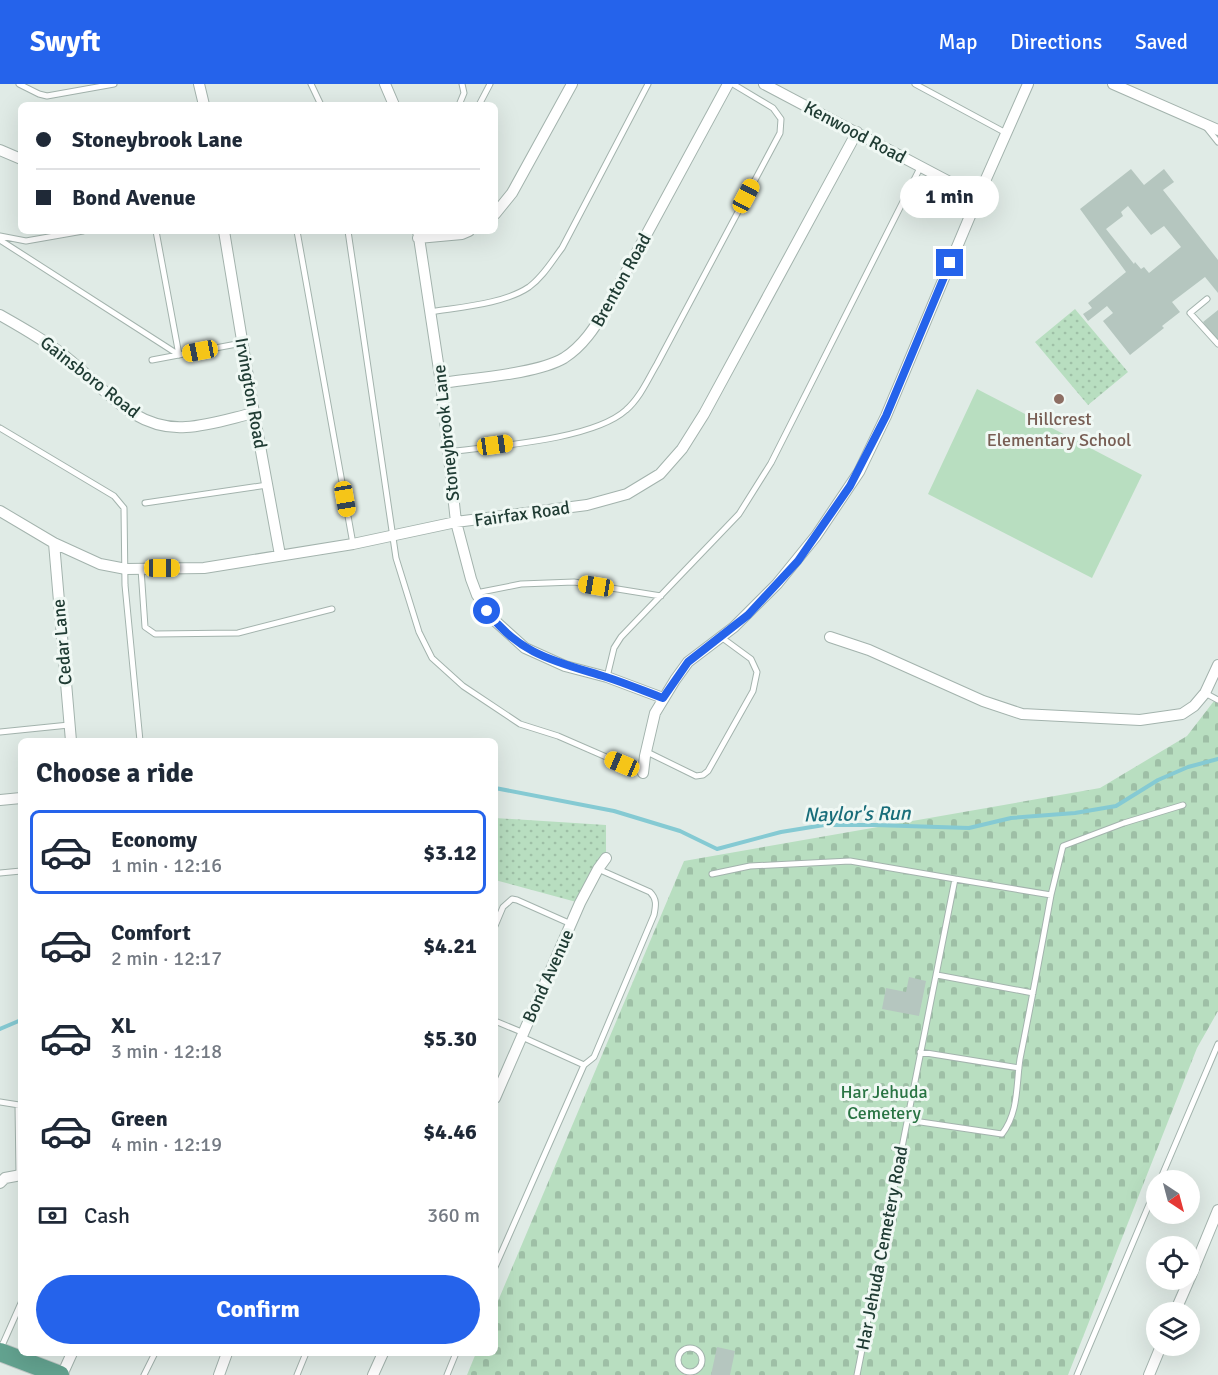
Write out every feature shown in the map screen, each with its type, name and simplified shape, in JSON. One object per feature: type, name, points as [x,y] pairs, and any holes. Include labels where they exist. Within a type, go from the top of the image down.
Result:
[{"type":"main road","points":[[0,1351],[52,1374]]},
{"type":"street","points":[[199,84],[203,102]]},
{"type":"street","points":[[385,84],[393,102]]},
{"type":"street","points":[[498,210],[512,193],[572,84]]},
{"type":"street","name":"Brenton Road","points":[[441,383],[548,365],[565,357],[582,343],[606,309],[728,84]]},
{"type":"street","name":"Kenwood Road","points":[[764,84],[978,196]]},
{"type":"street","points":[[643,773],[655,714],[663,698],[688,662],[748,615],[798,561],[855,479],[886,416],[978,196],[1028,84]]},
{"type":"street","points":[[1113,84],[1218,130]]},
{"type":"street","name":"Fairfax Road","points":[[0,511],[54,543],[100,564],[126,569],[204,568],[393,537],[456,522],[587,505],[627,494],[660,474],[682,449],[704,414],[857,132]]},
{"type":"street","points":[[0,150],[18,158]]},
{"type":"street","name":"Irvington Road","points":[[224,234],[280,555]]},
{"type":"street","points":[[418,235],[462,234]]},
{"type":"street","name":"Stoneybrook Lane","points":[[418,235],[441,383],[456,522],[476,594],[494,620],[525,648],[565,666],[607,677],[663,698]]},
{"type":"street","name":"Gainsboro Road","points":[[0,315],[29,331],[67,358],[107,396],[132,414],[157,424],[185,428],[254,413]]},
{"type":"street","name":"Cedar Lane","points":[[54,543],[70,738]]},
{"type":"street","points":[[830,637],[869,650],[983,701],[1022,714],[1140,720],[1182,714],[1194,706],[1205,693],[1218,665]]},
{"type":"street","points":[[0,800],[18,798]]},
{"type":"street","name":"Bond Avenue","points":[[498,1091],[571,924],[598,869],[606,858]]},
{"type":"street","points":[[2,1181],[18,1175]]},
{"type":"street","points":[[1200,1253],[1218,1210]]},
{"type":"street","points":[[52,1374],[69,1356]]},
{"type":"street","points":[[219,1375],[226,1356]]},
{"type":"street","points":[[373,1375],[382,1356]]},
{"type":"street","points":[[1149,1375],[1157,1356]]},
{"type":"lane","points":[[19,84],[47,96],[114,84]]},
{"type":"lane","points":[[311,84],[320,102]]},
{"type":"lane","points":[[460,102],[464,93],[462,84]]},
{"type":"lane","points":[[481,102],[490,84]]},
{"type":"lane","points":[[430,312],[479,304],[514,294],[529,287],[545,272],[562,248],[648,84]]},
{"type":"lane","points":[[448,452],[565,435],[591,429],[626,411],[657,364],[780,133],[782,118],[773,108],[733,84]]},
{"type":"lane","points":[[915,84],[1006,133]]},
{"type":"lane","points":[[1204,124],[1218,142]]},
{"type":"lane","points":[[607,677],[614,648],[621,637],[739,514],[771,463],[921,166]]},
{"type":"lane","points":[[0,238],[26,241],[66,234]]},
{"type":"lane","points":[[157,234],[179,355]]},
{"type":"lane","points":[[298,234],[353,544]]},
{"type":"lane","points":[[348,234],[381,469],[396,558],[419,632],[432,658],[463,686],[520,724],[558,736],[643,773]]},
{"type":"lane","points":[[0,238],[179,355]]},
{"type":"lane","points":[[26,241],[22,245],[26,256]]},
{"type":"lane","points":[[1207,299],[1190,313],[1218,344]]},
{"type":"lane","points":[[152,360],[242,343]]},
{"type":"lane","points":[[0,429],[114,496],[124,508],[125,585],[140,738]]},
{"type":"lane","points":[[145,503],[267,485]]},
{"type":"lane","points":[[141,569],[145,627],[155,633],[238,633],[332,609]]},
{"type":"lane","points":[[476,594],[521,584],[574,582],[661,596]]},
{"type":"lane","points":[[646,751],[696,776],[708,771],[753,691],[757,672],[751,659],[721,637]]},
{"type":"lane","points":[[1205,693],[1218,700]]},
{"type":"lane","points":[[0,732],[69,725]]},
{"type":"lane","name":"Har Jehuda Cemetery Road","points":[[907,1120],[1002,1134],[1014,1114],[1019,1068],[1051,895],[1063,846],[1124,823],[1183,805]]},
{"type":"lane","points":[[712,874],[750,866],[850,861],[1051,895]]},
{"type":"lane","points":[[498,1260],[584,1065],[594,1057],[654,915],[655,899],[650,892],[598,869]]},
{"type":"lane","points":[[0,873],[18,871]]},
{"type":"lane","name":"Har Jehuda Cemetery Road","points":[[856,1375],[955,879]]},
{"type":"lane","points":[[498,919],[503,907],[512,899],[571,924]]},
{"type":"lane","points":[[937,975],[1033,993]]},
{"type":"lane","points":[[498,1022],[584,1065]]},
{"type":"lane","points":[[1164,1170],[1218,1044]]},
{"type":"lane","points":[[920,1052],[1019,1068]]},
{"type":"lane","points":[[0,1102],[18,1105]]},
{"type":"lane","points":[[1077,1375],[1146,1212]]},
{"type":"lane","points":[[0,1351],[18,1310]]},
{"type":"lane","points":[[699,1375],[701,1362],[700,1354],[694,1349],[687,1348],[679,1356],[678,1363],[686,1371],[697,1369],[701,1362]]},
{"type":"lane","points":[[144,1375],[154,1356]]},
{"type":"lane","points":[[297,1375],[305,1356]]},
{"type":"lane","points":[[447,1375],[455,1356]]},
{"type":"green space","points":[[1075,309],[1128,372],[1088,405],[1035,342]]},
{"type":"green space","points":[[977,389],[1142,475],[1092,578],[928,494]]},
{"type":"green space","name":"Har Jehuda Cemetery","points":[[1214,701],[1218,703],[1218,1011],[1197,1048],[1149,1170],[1146,1170],[1146,1177],[1068,1375],[467,1375],[475,1356],[498,1356],[498,1301],[684,861],[1100,788],[1187,736]]},
{"type":"green space","points":[[498,818],[606,825],[606,858],[580,903],[498,881]]},
{"type":"building","name":"Hillcrest Elementary School","points":[[1131,169],[1144,185],[1164,169],[1174,182],[1163,190],[1218,260],[1218,293],[1205,277],[1172,302],[1180,312],[1130,355],[1103,321],[1113,313],[1107,306],[1088,321],[1083,314],[1092,308],[1088,303],[1126,272],[1080,209]],"holes":[[[1128,206],[1151,235],[1164,226],[1181,247],[1149,273],[1144,267],[1141,269],[1135,262],[1134,264],[1106,229],[1123,216],[1121,212]]]},
{"type":"building","points":[[1218,310],[1218,342],[1203,322]]},
{"type":"building","points":[[909,977],[926,981],[919,1016],[882,1009],[886,988],[906,992]]},
{"type":"building","points":[[717,1347],[735,1351],[730,1375],[711,1375]]},
{"type":"waterway","name":"Naylor's Run","points":[[498,789],[614,811],[680,831],[717,849],[781,832],[824,825],[969,828],[1011,818],[1075,813],[1116,806],[1158,780],[1188,767],[1218,759]]},
{"type":"waterway","name":"Naylor's Run","points":[[0,1029],[18,1021]]},
{"type":"place","name":"Hillcrest Elementary School","points":[[1059,399]]},
{"type":"route","points":[[487,611],[525,648],[565,666],[607,677],[663,698],[688,662],[748,615],[798,561],[850,486],[886,416],[950,263]]}]
